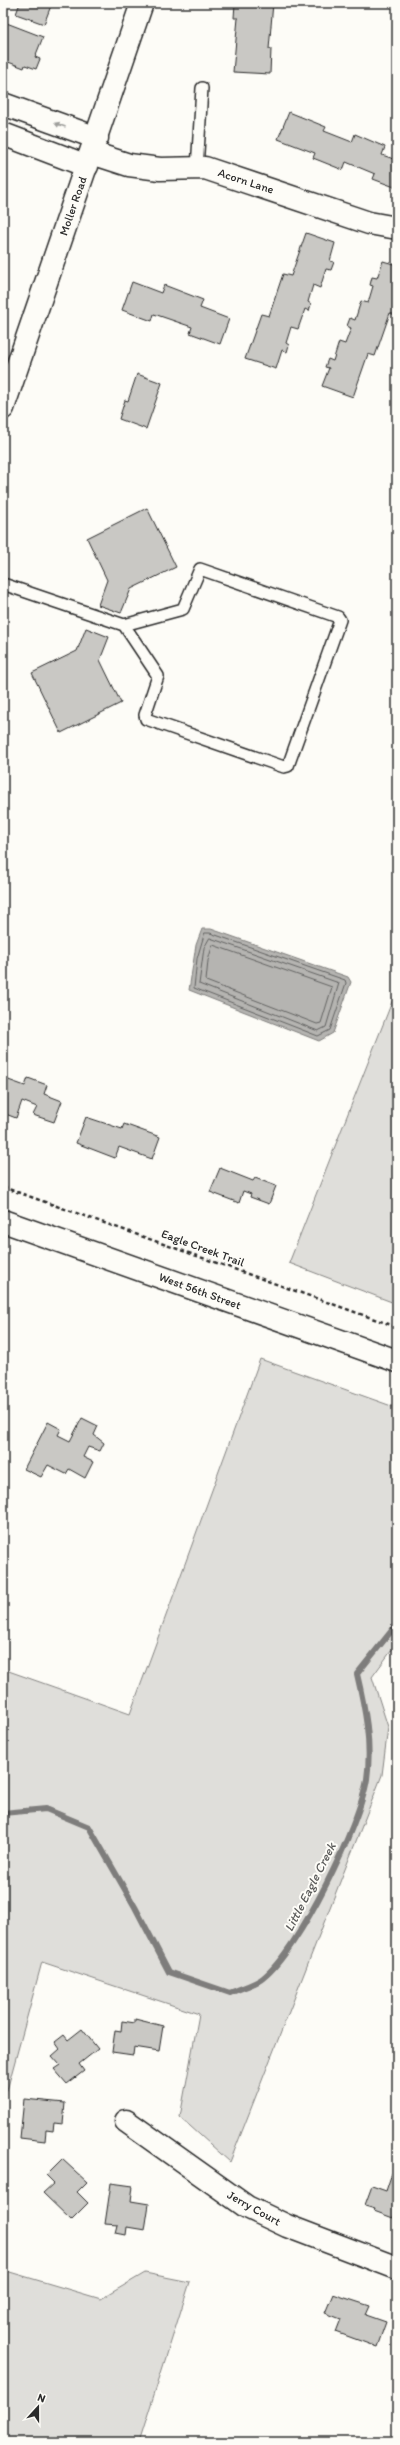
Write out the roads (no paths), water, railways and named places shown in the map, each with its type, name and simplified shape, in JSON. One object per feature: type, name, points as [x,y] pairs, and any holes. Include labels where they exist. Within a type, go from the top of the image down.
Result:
[{"type":"street","name":"Moller Road","points":[[3,408],[142,3]]},
{"type":"street","points":[[3,104],[92,152]]},
{"type":"street","points":[[3,134],[92,152]]},
{"type":"street","name":"Acorn Lane","points":[[92,152],[117,162],[152,168],[205,168],[369,223],[397,228]]},
{"type":"street","name":"West 56th Street","points":[[3,1221],[397,1361]]},
{"type":"street","name":"Jerry Court","points":[[126,2121],[247,2207],[287,2226],[397,2268]]},
{"type":"lane","points":[[197,169],[202,88]]},
{"type":"lane","points":[[3,584],[124,625],[183,609],[200,569],[338,617],[340,620],[288,766],[284,767],[146,718],[145,715],[158,676],[124,625]]},
{"type":"water","points":[[202,929],[211,929],[348,977],[351,982],[333,1033],[319,1041],[189,990],[196,945]]},
{"type":"waterway","name":"Little Eagle Creek","points":[[3,1813],[46,1809],[89,1827],[135,1907],[169,1972],[230,1993],[256,1983],[278,1963],[310,1915],[341,1854],[353,1825],[367,1779],[369,1752],[367,1726],[357,1674],[397,1624]]}]
